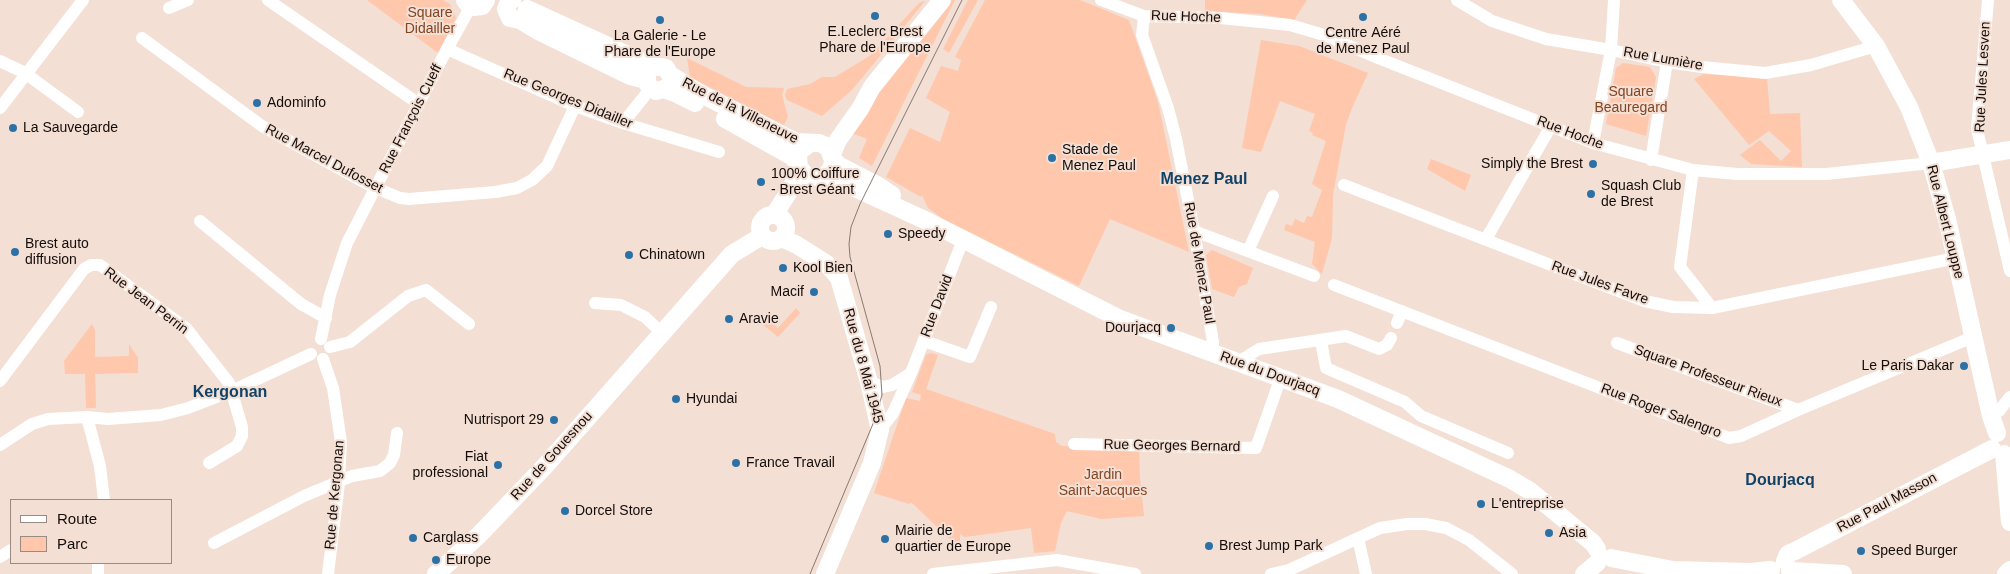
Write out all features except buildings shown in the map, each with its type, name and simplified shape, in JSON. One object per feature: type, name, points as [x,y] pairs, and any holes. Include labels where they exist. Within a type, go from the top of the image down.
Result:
[{"type":"main road","points":[[781,226],[818,178],[828,173],[823,150],[854,102],[872,87],[942,0]]},
{"type":"main road","name":"Rue Albert Louppe","points":[[1841,0],[1876,46],[1909,107],[1931,164],[1947,219],[1991,416],[2003,445]]},
{"type":"main road","name":"Rue de la Villeneuve","points":[[477,2],[514,6],[657,80],[675,93],[791,156],[798,165]]},
{"type":"main road","name":"Rue de la Villeneuve","points":[[657,80],[701,94],[785,137],[823,150]]},
{"type":"main road","points":[[781,226],[766,217],[761,224],[762,236],[774,242],[781,226],[800,151],[823,150]]},
{"type":"main road","name":"Rue du Dourjacq","points":[[823,150],[840,166],[877,185],[929,222]]},
{"type":"main road","name":"Rue Hoche","points":[[1931,164],[2010,150]]},
{"type":"main road","points":[[798,165],[805,175],[818,178]]},
{"type":"main road","name":"Rue du Dourjacq","points":[[818,178],[842,182],[929,222],[1120,319],[1338,398],[1510,479],[1530,491],[1594,543],[1597,561]]},
{"type":"main road","name":"Rue du 8 Mai 1945","points":[[781,226],[797,245],[828,264],[839,278],[869,382],[880,430],[872,463],[825,574]]},
{"type":"main road","name":"Rue de Gouesnou","points":[[436,574],[479,535],[545,466],[732,254],[762,236]]},
{"type":"main road","points":[[2003,445],[2010,522]]},
{"type":"main road","name":"Rue Paul Masson","points":[[1781,570],[1788,554],[1795,550],[2003,445]]},
{"type":"main road","points":[[1597,561],[1638,569],[1750,572],[1781,570],[1843,574]]},
{"type":"main road","points":[[2006,574],[2010,570]]},
{"type":"street","points":[[0,108],[25,73],[83,0]]},
{"type":"street","points":[[169,8],[188,0]]},
{"type":"street","points":[[268,0],[419,104]]},
{"type":"street","name":"Rue Lumière","points":[[1457,0],[1492,21],[1546,39],[1667,62],[1766,73],[1811,65],[1876,46]]},
{"type":"street","points":[[1593,143],[1611,50],[1614,0]]},
{"type":"street","name":"Rue Jules Lesven","points":[[1988,0],[1977,128],[2010,271]]},
{"type":"street","points":[[1106,1],[1144,16]]},
{"type":"street","name":"Rue François Cueff","points":[[326,343],[326,318],[330,295],[342,257],[375,188],[447,49],[477,2]]},
{"type":"street","name":"Rue Hoche","points":[[1144,16],[1220,18],[1290,25],[1324,35],[1593,143],[1693,170],[1737,174],[1826,174],[1931,164]]},
{"type":"street","name":"Rue de Menez Paul","points":[[1144,16],[1142,35],[1168,108],[1194,231],[1213,342],[1212,352]]},
{"type":"street","name":"Rue Marcel Dufosset","points":[[142,38],[262,126],[375,188],[409,199],[495,192],[518,188],[532,180],[547,166],[575,106]]},
{"type":"street","name":"Rue Georges Didailler","points":[[447,49],[575,106],[623,123],[720,152]]},
{"type":"street","points":[[0,61],[25,73],[78,112]]},
{"type":"street","points":[[1651,160],[1667,62]]},
{"type":"street","points":[[623,123],[657,80]]},
{"type":"street","points":[[1486,239],[1551,126]]},
{"type":"street","points":[[1693,170],[1680,267],[1712,308]]},
{"type":"street","name":"Rue Jules Favre","points":[[1344,185],[1644,301],[1672,307],[1712,308],[1956,258]]},
{"type":"street","points":[[1248,250],[1272,196]]},
{"type":"street","points":[[200,221],[300,304],[326,318]]},
{"type":"street","points":[[1194,231],[1314,276]]},
{"type":"street","name":"Rue David","points":[[880,430],[893,413],[911,373],[963,240]]},
{"type":"street","name":"Rue Jean Perrin","points":[[0,381],[84,269],[91,265],[100,265],[186,328],[229,383],[242,427],[242,436],[237,446],[210,463]]},
{"type":"street","name":"Rue Roger Salengro","points":[[1334,285],[1399,317],[1730,438],[1741,436],[1798,410],[1973,337]]},
{"type":"street","points":[[317,356],[310,348],[313,342],[350,342],[408,296],[426,290],[469,324]]},
{"type":"street","points":[[595,303],[621,305],[645,317],[662,333]]},
{"type":"street","points":[[924,341],[970,357],[990,307]]},
{"type":"street","points":[[1238,362],[1259,349],[1346,336],[1380,349],[1387,346],[1390,338]]},
{"type":"street","name":"Rue du Dourjacq","points":[[1321,341],[1326,368],[1405,402],[1421,416],[1508,453]]},
{"type":"street","points":[[0,445],[32,424],[48,419],[87,417],[108,419],[161,415],[188,408],[317,356],[330,353],[326,343]]},
{"type":"street","name":"Square Professeur Rieux","points":[[1617,343],[1798,410]]},
{"type":"street","name":"Rue de Kergonan","points":[[317,356],[329,375],[336,404],[341,442],[339,482],[328,574]]},
{"type":"street","points":[[869,382],[883,387],[892,385],[911,373]]},
{"type":"street","name":"Rue Georges Bernard","points":[[1074,444],[1256,448],[1281,377]]},
{"type":"street","points":[[1991,416],[1999,411],[2010,397]]},
{"type":"street","points":[[87,417],[100,466],[104,499]]},
{"type":"street","points":[[214,543],[280,508],[352,476],[380,471],[390,463],[394,454],[397,433]]},
{"type":"street","points":[[1271,574],[1289,570],[1380,528],[1408,524],[1425,524],[1446,528],[1469,540],[1512,574]]},
{"type":"street","points":[[1358,538],[1366,574]]},
{"type":"street","points":[[934,574],[1000,570],[1058,560],[1135,574]]},
{"type":"green space","name":"Square Didailler","points":[[367,0],[443,0],[450,4],[456,18],[438,53]]},
{"type":"green space","points":[[949,0],[955,0],[872,166],[859,158],[867,139],[849,132]]},
{"type":"green space","points":[[968,0],[978,0],[949,53],[943,49]]},
{"type":"green space","name":"Stade de Menez Paul","points":[[985,0],[1080,0],[1129,20],[1158,102],[1189,252],[1110,219],[1079,286],[943,219],[928,208],[922,195],[921,197],[886,177],[910,128],[940,142],[950,112],[926,98],[941,66],[958,71],[961,60],[955,57]]},
{"type":"green space","points":[[1205,0],[1307,0],[1294,20],[1260,14],[1205,11]]},
{"type":"green space","points":[[925,1],[852,90],[822,116],[787,100],[785,95],[787,89],[810,84],[822,77],[835,77],[871,55],[919,3]]},
{"type":"green space","points":[[1261,40],[1299,46],[1368,73],[1346,124],[1333,195],[1332,238],[1322,274],[1312,264],[1315,242],[1284,230],[1286,224],[1292,226],[1295,219],[1304,223],[1307,216],[1312,217],[1322,190],[1312,184],[1326,141],[1312,135],[1313,133],[1309,131],[1315,114],[1280,101],[1261,152],[1242,148]]},
{"type":"green space","points":[[687,58],[746,87],[784,88],[782,95],[788,117],[784,125],[690,77]]},
{"type":"green space","name":"Square Beauregard","points":[[1623,63],[1650,67],[1656,77],[1646,136],[1606,124],[1616,68]]},
{"type":"green space","points":[[1704,74],[1767,78],[1770,114],[1800,113],[1802,167],[1751,164],[1740,155],[1760,140],[1781,161],[1791,151],[1769,131],[1749,145],[1694,79]]},
{"type":"green space","points":[[1431,159],[1471,175],[1465,191],[1427,169]]},
{"type":"green space","points":[[1212,250],[1253,268],[1247,284],[1239,287],[1234,297],[1212,289],[1206,255]]},
{"type":"green space","points":[[796,308],[800,313],[778,337],[755,318],[760,313],[778,328]]},
{"type":"green space","points":[[92,324],[95,330],[95,357],[129,356],[129,344],[138,358],[138,373],[95,374],[96,408],[86,408],[85,374],[65,374],[64,361]]},
{"type":"green space","name":"Jardin Saint-Jacques","points":[[931,353],[938,355],[926,389],[1055,434],[1056,442],[1062,446],[1139,448],[1144,516],[1101,519],[1067,511],[1061,523],[1055,551],[1034,553],[1031,528],[965,537],[960,534],[960,549],[911,502],[909,504],[874,493],[906,398],[920,401],[921,395],[912,392],[926,355]]},
{"type":"tram line","points":[[810,574],[875,419],[882,395],[880,366],[850,257],[851,227],[860,204],[962,0]]},
{"type":"place","name":"E.Leclerc Brest Phare de l'Europe","points":[[875,16]]},
{"type":"place","name":"Centre Aéré de Menez Paul","points":[[1363,17]]},
{"type":"place","name":"La Galerie - Le Phare de l'Europe","points":[[660,20]]},
{"type":"place","name":"Adominfo","points":[[257,103]]},
{"type":"place","name":"La Sauvegarde","points":[[13,128]]},
{"type":"place","name":"Stade de Menez Paul","points":[[1052,158]]},
{"type":"place","name":"Simply the Brest","points":[[1593,164]]},
{"type":"place","name":"100% Coiffure - Brest Géant","points":[[761,182]]},
{"type":"place","name":"Squash Club de Brest","points":[[1591,194]]},
{"type":"place","name":"Speedy","points":[[888,234]]},
{"type":"place","name":"Brest auto diffusion","points":[[15,252]]},
{"type":"place","name":"Chinatown","points":[[629,255]]},
{"type":"place","name":"Kool Bien","points":[[783,268]]},
{"type":"place","name":"Macif","points":[[814,292]]},
{"type":"place","name":"Aravie","points":[[729,319]]},
{"type":"place","name":"Dourjacq","points":[[1171,328]]},
{"type":"place","name":"Le Paris Dakar","points":[[1964,366]]},
{"type":"place","name":"Hyundai","points":[[676,399]]},
{"type":"place","name":"Nutrisport 29","points":[[554,420]]},
{"type":"place","name":"France Travail","points":[[736,463]]},
{"type":"place","name":"Fiat professional","points":[[498,465]]},
{"type":"place","name":"L'entreprise","points":[[1481,504]]},
{"type":"place","name":"Dorcel Store","points":[[565,511]]},
{"type":"place","name":"Asia","points":[[1549,533]]},
{"type":"place","name":"Carglass","points":[[413,538]]},
{"type":"place","name":"Mairie de quartier de Europe","points":[[885,539]]},
{"type":"place","name":"Brest Jump Park","points":[[1209,546]]},
{"type":"place","name":"Speed Burger","points":[[1861,551]]},
{"type":"place","name":"Europe","points":[[436,560]]},
{"type":"district","name":"Menez Paul","points":[[1204,180]]},
{"type":"district","name":"Kergonan","points":[[230,393]]},
{"type":"district","name":"Dourjacq","points":[[1780,481]]}]
